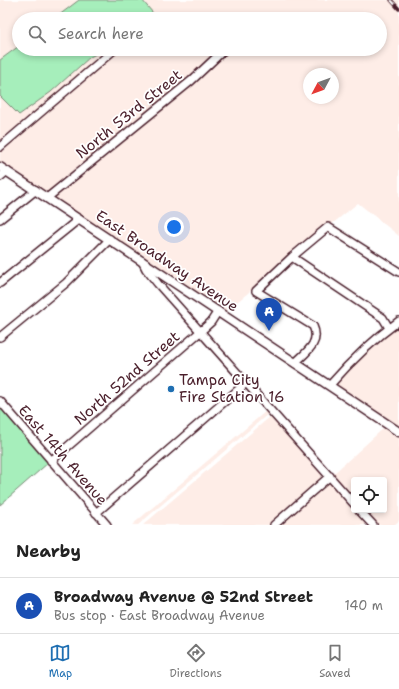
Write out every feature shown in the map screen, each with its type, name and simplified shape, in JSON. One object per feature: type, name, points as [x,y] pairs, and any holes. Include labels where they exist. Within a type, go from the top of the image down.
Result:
[{"type":"street","points":[[0,147],[107,56]]},
{"type":"street","name":"North 53rd Street","points":[[47,198],[191,81],[218,56]]},
{"type":"street","points":[[0,177],[3,169]]},
{"type":"street","name":"East Broadway Avenue","points":[[3,169],[141,259],[399,432]]},
{"type":"street","points":[[0,219],[36,190]]},
{"type":"street","points":[[0,283],[79,219]]},
{"type":"street","points":[[296,363],[316,340],[316,332],[313,326],[256,291],[292,257],[328,227],[399,272]]},
{"type":"street","points":[[0,338],[66,282],[110,239]]},
{"type":"street","points":[[292,257],[383,318],[389,328]]},
{"type":"street","points":[[141,259],[146,269],[351,500]]},
{"type":"street","name":"North 52nd Street","points":[[51,461],[201,331],[211,322],[218,311]]},
{"type":"street","points":[[330,385],[342,371],[389,328],[399,321]]},
{"type":"street","points":[[96,513],[246,383]]},
{"type":"street","name":"East 14th Avenue","points":[[0,401],[107,525]]},
{"type":"street","points":[[274,525],[330,476]]},
{"type":"street","points":[[362,513],[372,525]]},
{"type":"shaded area","points":[[0,0],[79,0],[63,12],[12,12],[12,51],[0,60]]},
{"type":"shaded area","points":[[142,0],[399,0],[399,236],[358,203],[332,224],[326,224],[291,252],[260,283],[225,312],[144,257],[143,254],[141,255],[53,197],[193,84],[223,56],[387,56],[387,12],[152,12]]},
{"type":"shaded area","points":[[102,56],[0,143],[0,96],[19,115],[51,92],[90,57]]},
{"type":"shaded area","points":[[112,56],[213,56],[188,79],[47,193],[0,162],[0,152]]},
{"type":"shaded area","points":[[399,325],[399,427],[335,384],[344,373]]},
{"type":"shaded area","points":[[266,411],[268,414],[138,525],[132,525]]},
{"type":"shaded area","points":[[271,416],[351,508],[351,513],[356,513],[366,525],[143,525]]},
{"type":"shaded area","points":[[385,427],[399,437],[399,521],[394,525],[378,525],[368,513],[387,513],[387,477],[351,477],[351,495],[333,474]]},
{"type":"green space","points":[[79,0],[142,0],[152,12],[63,12]]},
{"type":"green space","points":[[12,51],[12,56],[92,56],[51,92],[19,115],[0,96],[0,60]]},
{"type":"green space","points":[[0,407],[48,463],[0,505]]},
{"type":"railway","points":[[391,0],[399,9]]},
{"type":"place","name":"Broadway Avenue @ 52nd Street","points":[[269,331]]},
{"type":"place","name":"Tampa City Fire Station 16","points":[[171,389]]}]
